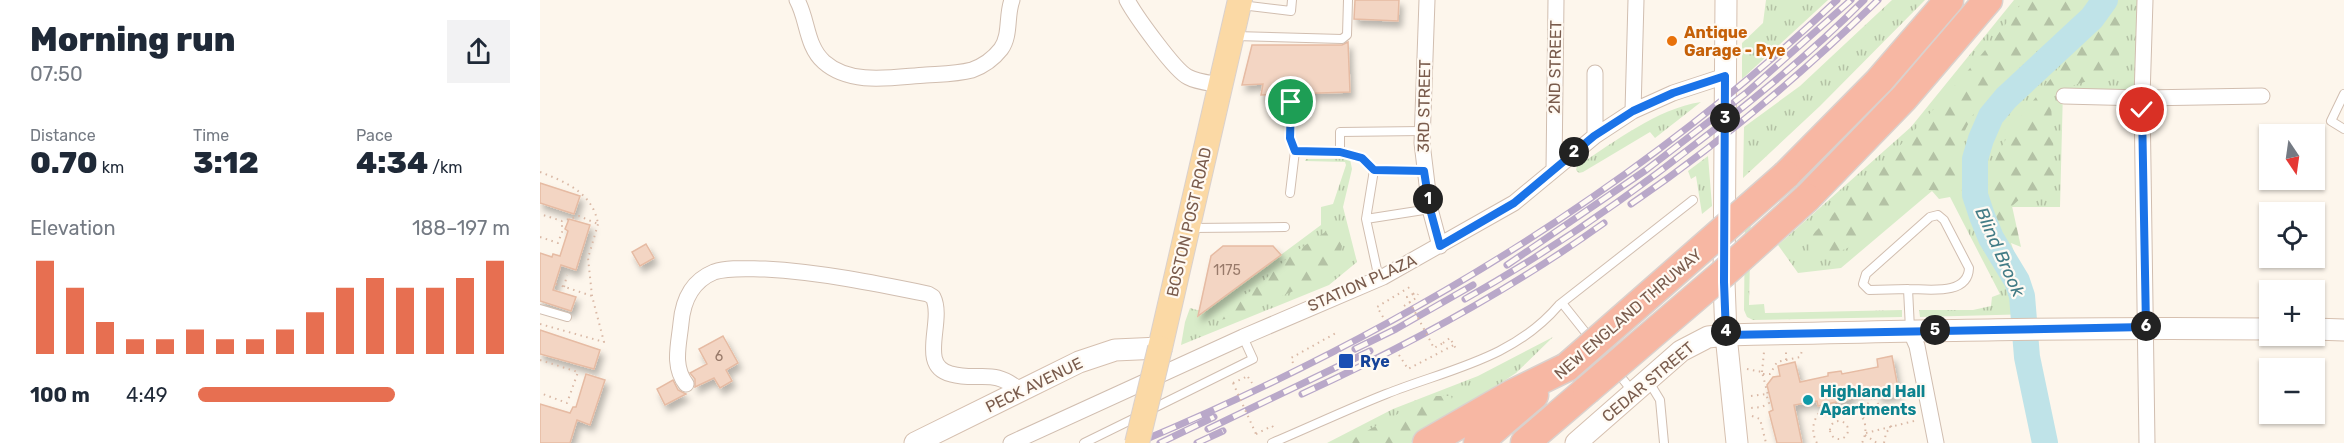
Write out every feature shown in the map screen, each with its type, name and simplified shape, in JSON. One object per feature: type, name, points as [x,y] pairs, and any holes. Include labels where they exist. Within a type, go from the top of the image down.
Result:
[{"type":"highway","name":"NEW ENGLAND THRUWAY","points":[[1478,443],[1786,176],[1879,81],[1949,0]]},
{"type":"highway","name":"NEW ENGLAND THRUWAY","points":[[1525,443],[1725,272],[1807,198],[1905,98],[1988,0]]},
{"type":"highway","points":[[1427,443],[1514,393],[1567,367]]},
{"type":"main road","name":"BOSTON POST ROAD","points":[[1137,443],[1240,2]]},
{"type":"street","points":[[1127,0],[1180,73],[1190,78],[1220,85]]},
{"type":"street","name":"3RD STREET","points":[[1427,0],[1422,131],[1424,171],[1430,209],[1440,246]]},
{"type":"street","name":"2ND STREET","points":[[1554,170],[1556,0]]},
{"type":"street","points":[[1633,111],[1636,0]]},
{"type":"street","points":[[1726,0],[1724,282],[1734,443]]},
{"type":"street","points":[[2145,0],[2142,98],[2147,443]]},
{"type":"street","points":[[800,2],[810,41],[824,62],[847,74],[876,79],[958,73],[983,65],[1002,48],[1006,39],[1011,1]]},
{"type":"street","points":[[1594,136],[1595,73]]},
{"type":"street","name":"STATION PLAZA","points":[[1011,443],[1243,337],[1379,279],[1506,208],[1594,136],[1633,111],[1673,93],[1725,76]]},
{"type":"street","points":[[2064,96],[2142,98],[2262,96]]},
{"type":"street","points":[[686,384],[679,375],[677,356],[682,310],[690,291],[701,280],[715,272],[751,269],[819,273],[928,294],[933,297],[938,310],[933,351],[938,367],[956,376],[1001,378],[1021,391]]},
{"type":"street","name":"CEDAR STREET","points":[[1576,443],[1681,351],[1708,337],[1911,330],[2146,327],[2259,329]]},
{"type":"street","points":[[2325,329],[2344,330]]},
{"type":"street","points":[[1911,330],[1917,346],[1936,443]]},
{"type":"street","name":"PECK AVENUE","points":[[915,443],[1079,362],[1115,351],[1160,348]]},
{"type":"lane","points":[[1240,2],[1265,4],[1292,11],[1292,0]]},
{"type":"lane","points":[[1232,36],[1342,39],[1347,35],[1348,0]]},
{"type":"lane","points":[[2344,94],[2331,122],[2344,129]]},
{"type":"lane","points":[[1290,193],[1295,151],[1290,138],[1291,102]]},
{"type":"lane","points":[[1340,152],[1340,132],[1422,131]]},
{"type":"lane","points":[[1295,151],[1340,152],[1362,158],[1374,170],[1424,171]]},
{"type":"lane","points":[[1374,170],[1366,219],[1379,279]]},
{"type":"lane","points":[[1272,443],[1388,393],[1488,358],[1535,331],[1562,303],[1693,200]]},
{"type":"lane","points":[[1366,219],[1430,209]]},
{"type":"lane","points":[[1938,215],[1944,220],[1969,268],[1969,276],[1962,284],[1950,289],[1908,289],[1869,290],[1863,284],[1866,274],[1930,216],[1938,215]]},
{"type":"lane","points":[[1188,228],[1285,227]]},
{"type":"lane","points":[[1908,289],[1911,330]]},
{"type":"lane","points":[[1562,303],[1641,386],[1660,400],[1664,443]]},
{"type":"lane","points":[[540,309],[567,317]]},
{"type":"lane","points":[[1084,443],[1252,360],[1243,337]]},
{"type":"path","points":[[540,172],[576,188],[596,210],[598,224],[588,258],[592,296],[604,342],[540,324]]},
{"type":"path","points":[[540,214],[562,221],[579,216],[598,224]]},
{"type":"path","points":[[540,237],[558,243],[562,232],[562,221]]},
{"type":"path","points":[[564,287],[567,275]]},
{"type":"path","points":[[556,284],[592,296]]},
{"type":"path","points":[[1383,317],[1377,307],[1413,285]]},
{"type":"path","points":[[1400,355],[1408,369],[1455,347],[1450,338],[1434,348],[1407,297],[1416,293],[1416,298],[1404,306]]},
{"type":"path","points":[[1293,363],[1291,358],[1336,333]]},
{"type":"path","points":[[1744,369],[1770,374],[1777,362],[1802,356],[1802,348]]},
{"type":"path","points":[[1749,408],[1769,405],[1763,373],[1765,349]]},
{"type":"path","points":[[1786,349],[1786,360]]},
{"type":"path","points":[[540,360],[578,372],[567,403],[540,393]]},
{"type":"path","points":[[1252,383],[1248,376],[1233,383],[1256,434],[1273,427]]},
{"type":"path","points":[[1747,397],[1768,395]]},
{"type":"path","points":[[1862,443],[1865,434],[1862,416],[1874,396],[1880,407],[1889,413]]},
{"type":"path","points":[[1834,404],[1838,421]]},
{"type":"path","points":[[1817,443],[1813,431],[1814,423],[1823,409],[1834,404],[1848,405],[1862,416],[1915,407]]},
{"type":"path","points":[[1752,416],[1760,419],[1766,443]]},
{"type":"path","points":[[1865,434],[1918,420]]},
{"type":"path","points":[[1838,421],[1845,422],[1848,427],[1842,441],[1835,438],[1830,431],[1832,425],[1838,421]]},
{"type":"path","points":[[1884,443],[1886,433],[1892,426]]},
{"type":"path","points":[[1865,434],[1877,443]]},
{"type":"green space","points":[[1766,0],[1828,0],[1742,79],[1742,43],[1763,23]]},
{"type":"green space","points":[[1892,0],[1925,0],[1820,106],[1743,178],[1744,127],[1800,86]]},
{"type":"green space","points":[[2014,0],[2140,0],[2136,86],[2132,90],[2063,90],[2060,207],[2012,207],[2011,243],[2035,314],[1920,317],[1919,310],[1973,310],[1991,306],[1992,297],[2000,294],[1950,197],[1939,199],[1932,191],[1841,268],[1798,273],[1778,245],[1911,127]]},
{"type":"green space","points":[[2024,0],[2080,0],[2059,28],[1972,116],[1956,149],[1963,203],[1942,192],[1926,191],[1901,207],[1851,246],[1838,252],[1824,254],[1810,252],[1809,238],[1948,93]]},
{"type":"green space","points":[[2117,0],[2126,0],[2121,15],[2119,59],[2098,78],[2054,91],[2051,104],[2055,175],[2038,191],[2020,199],[2012,206],[2021,247],[2011,243],[2000,244],[1990,220],[1987,198],[1990,176],[1998,154],[2023,114],[2083,37]]},
{"type":"green space","points":[[1701,102],[1655,138],[1650,132],[1583,172],[1579,173],[1576,170],[1577,166],[1652,119]]},
{"type":"green space","points":[[1708,156],[1712,206],[1702,214],[1696,176],[1691,179],[1688,171]]},
{"type":"green space","points":[[1306,159],[1350,159],[1352,169],[1343,207],[1357,262],[1329,285],[1181,345],[1190,308],[1204,312],[1321,225],[1321,207],[1333,204],[1346,165],[1345,162],[1305,161]]},
{"type":"green space","points":[[1751,212],[1749,305],[1764,304],[1765,313],[1902,310],[1902,317],[1753,320],[1747,317],[1744,310],[1745,218]]},
{"type":"green space","points":[[1327,231],[1337,232],[1342,246],[1339,264],[1321,279],[1232,318],[1219,320],[1215,317],[1219,309],[1255,288],[1289,257]]},
{"type":"green space","points":[[1553,337],[1516,373],[1411,443],[1327,443],[1393,409],[1478,376]]},
{"type":"green space","points":[[1435,396],[1451,396],[1454,405],[1399,443],[1345,443],[1401,412]]},
{"type":"building","points":[[1355,0],[1399,0],[1398,21],[1354,19]]},
{"type":"building","points":[[1348,42],[1350,92],[1261,95],[1263,84],[1242,85],[1252,45],[1342,45]]},
{"type":"building","points":[[540,183],[580,196],[574,214],[540,203]]},
{"type":"building","points":[[569,219],[590,225],[576,270],[561,265],[553,290],[576,297],[571,311],[540,301],[540,253],[552,257],[553,254],[560,256],[568,231],[565,229]]},
{"type":"building","points":[[646,244],[654,258],[640,266],[632,252]]},
{"type":"building","points":[[1223,246],[1273,246],[1281,255],[1198,316],[1211,256]]},
{"type":"building","points":[[540,330],[600,350],[594,369],[540,354]]},
{"type":"building","points":[[723,336],[738,363],[726,370],[732,381],[720,388],[714,378],[695,387],[695,379],[690,373],[707,364],[699,349]]},
{"type":"building","name":"Highland Hall Apartments","points":[[1892,356],[1899,393],[1879,397],[1878,388],[1849,394],[1850,399],[1818,406],[1817,401],[1794,405],[1802,443],[1777,443],[1769,412],[1773,410],[1767,385],[1773,377],[1780,376],[1778,366],[1795,362],[1800,382],[1828,376],[1828,373],[1841,371],[1842,374],[1878,367],[1877,359]]},
{"type":"building","points":[[586,374],[605,380],[590,425],[577,420],[570,443],[540,443],[540,404],[570,413],[573,407],[576,407]]},
{"type":"building","points":[[673,380],[678,390],[686,394],[665,405],[657,389]]},
{"type":"waterway","name":"Blind Brook","points":[[2045,443],[2027,357],[2022,296],[2017,281],[1991,238],[1982,216],[1975,195],[1975,159],[1991,116],[2006,98],[2092,18],[2105,0]]},
{"type":"railway","points":[[1137,443],[1326,356],[1507,253],[1594,196],[1678,135],[1759,69],[1837,0]]},
{"type":"railway","points":[[1507,265],[1646,170],[1746,93],[1851,0]]},
{"type":"railway","points":[[1465,299],[1555,244],[1670,164],[1784,74],[1864,0]]},
{"type":"railway","points":[[1631,204],[1728,133],[1820,55],[1878,0]]},
{"type":"railway","points":[[1302,394],[1457,316],[1532,271],[1604,223]]},
{"type":"railway","points":[[1355,349],[1396,329],[1473,285]]},
{"type":"railway","points":[[1208,429],[1370,351]]},
{"type":"railway","points":[[1160,443],[1214,417]]},
{"type":"railway","points":[[1197,443],[1223,431]]},
{"type":"place","name":"Antique Garage - Rye","points":[[1672,41]]},
{"type":"place","name":"Rye","points":[[1346,361]]},
{"type":"place","name":"Highland Hall Apartments","points":[[1808,400]]},
{"type":"route","points":[[1291,102],[1290,138],[1295,151],[1340,152],[1362,158],[1374,170],[1424,171],[1430,209],[1440,246],[1514,203],[1594,136],[1633,111],[1651,101],[1725,76],[1726,335],[2146,327],[2142,110]]}]
